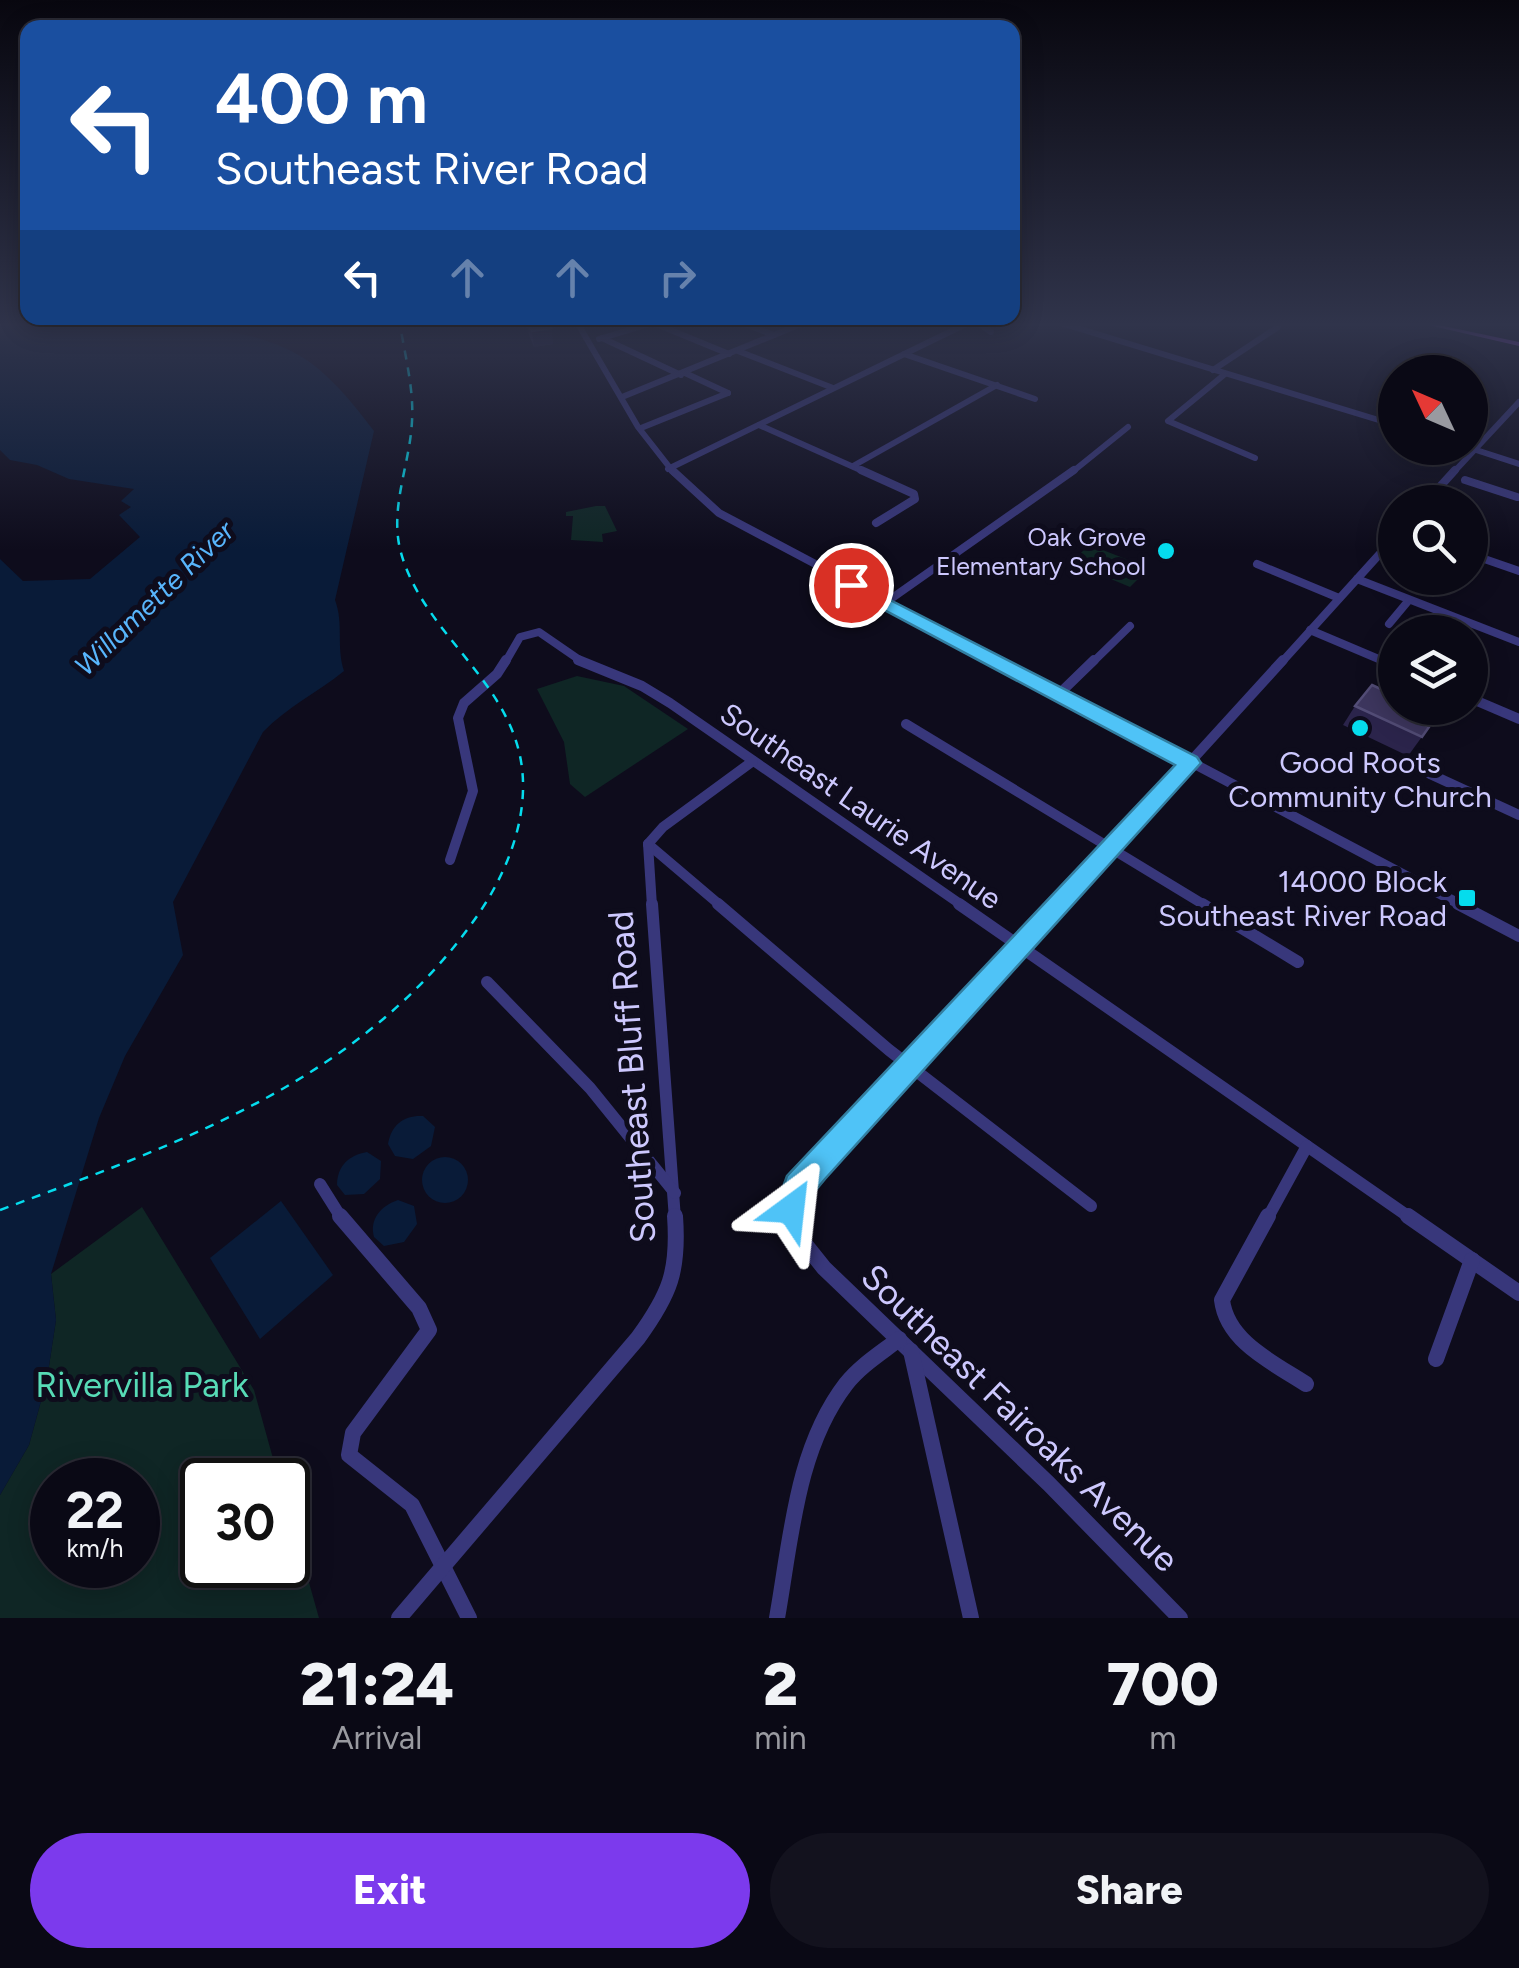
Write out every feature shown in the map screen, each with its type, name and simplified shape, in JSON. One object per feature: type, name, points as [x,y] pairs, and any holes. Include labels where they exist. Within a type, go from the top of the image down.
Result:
[{"type":"street","points":[[624,400],[668,469],[703,502],[732,521],[1519,936]]},
{"type":"street","points":[[641,428],[710,400]]},
{"type":"street","points":[[668,469],[810,400]]},
{"type":"street","points":[[853,466],[970,400]]},
{"type":"street","points":[[1194,400],[1168,421],[1255,458]]},
{"type":"street","points":[[1310,400],[1378,420]]},
{"type":"street","points":[[1488,433],[1519,402]]},
{"type":"street","points":[[759,425],[914,494],[914,499],[876,523]]},
{"type":"street","points":[[886,603],[1082,465],[1128,427]]},
{"type":"street","points":[[1488,454],[1519,464]]},
{"type":"street","points":[[1441,485],[1458,465]]},
{"type":"street","points":[[1465,480],[1518,496],[1509,508]]},
{"type":"street","points":[[910,1066],[1378,559]]},
{"type":"street","points":[[1488,560],[1519,571]]},
{"type":"street","points":[[1257,564],[1340,598]]},
{"type":"street","points":[[1361,581],[1519,642]]},
{"type":"street","points":[[1397,615],[1410,600]]},
{"type":"street","points":[[1059,694],[1130,626]]},
{"type":"street","points":[[1310,630],[1378,659]]},
{"type":"street","name":"Southeast Laurie Avenue","points":[[450,860],[457,848],[472,791],[458,718],[460,708],[477,686],[496,676],[515,642],[529,633],[548,635],[579,661],[653,693],[1519,1293]]},
{"type":"street","points":[[1488,705],[1519,718]]},
{"type":"street","points":[[906,724],[1298,962]]},
{"type":"street","points":[[752,762],[663,827],[648,844],[910,1066],[1091,1206]]},
{"type":"street","points":[[1430,774],[1519,815]]},
{"type":"street","name":"Southeast Bluff Road","points":[[443,1570],[638,1338],[663,1303],[673,1278],[675,1193],[648,844]]},
{"type":"street","points":[[487,982],[528,1020],[626,1129],[657,1176],[675,1193]]},
{"type":"street","name":"Southeast Fairoaks Avenue","points":[[910,1066],[798,1187],[791,1209],[795,1229],[807,1249],[1180,1618]]},
{"type":"street","points":[[1306,1384],[1260,1354],[1224,1318],[1221,1310],[1222,1300],[1307,1146]]},
{"type":"street","points":[[320,1184],[338,1214],[427,1320],[429,1330],[358,1424],[349,1444],[349,1456],[412,1504],[470,1618]]},
{"type":"street","points":[[1436,1359],[1472,1260]]},
{"type":"street","points":[[777,1618],[814,1446],[834,1401],[850,1380],[905,1345],[970,1618]]},
{"type":"street","points":[[399,1618],[443,1570]]},
{"type":"green space","points":[[605,506],[617,531],[602,534],[603,542],[571,540],[573,516],[566,516],[566,512]]},
{"type":"green space","points":[[1090,545],[1149,568],[1130,587],[1070,562]]},
{"type":"green space","points":[[577,676],[624,686],[688,729],[585,797],[570,784],[564,742],[537,689]]},
{"type":"green space","name":"Rivervilla Park","points":[[142,1207],[254,1390],[273,1458],[180,1458],[180,1588],[310,1586],[319,1618],[0,1618],[0,1495],[29,1445],[47,1379],[56,1320],[51,1274]]},
{"type":"water","name":"Willamette River","points":[[0,400],[348,400],[374,431],[335,600],[344,671],[263,732],[173,902],[183,955],[125,1056],[99,1118],[51,1274],[56,1320],[47,1379],[29,1445],[0,1495],[0,559],[23,581],[90,579],[140,537],[119,515],[131,507],[121,501],[134,489],[69,479],[37,465],[10,460],[0,450]]},
{"type":"water","points":[[423,1116],[435,1127],[431,1146],[413,1159],[395,1156],[388,1144],[395,1127],[410,1117]]},
{"type":"water","points":[[367,1152],[381,1161],[380,1179],[364,1194],[345,1195],[337,1185],[342,1167]]},
{"type":"water","points":[[445,1157],[461,1164],[468,1180],[461,1196],[445,1203],[429,1196],[422,1180],[429,1164]]},
{"type":"water","points":[[398,1200],[414,1206],[417,1224],[404,1242],[384,1246],[374,1237],[375,1219],[386,1206]]},
{"type":"water","points":[[281,1201],[333,1275],[260,1339],[210,1258]]},
{"type":"building","points":[[1372,685],[1378,688],[1378,717],[1355,706]]},
{"type":"building","points":[[1396,725],[1429,727],[1422,737]]},
{"type":"railway","points":[[0,1210],[199,1131],[321,1065],[377,1024],[429,976],[475,919],[497,883],[514,842],[523,799],[520,756],[497,701],[425,604],[400,549],[397,517],[410,437],[411,400]]},
{"type":"place","name":"Oak Grove Elementary School","points":[[1166,551]]},
{"type":"place","name":"Good Roots Community Church","points":[[1360,728]]},
{"type":"place","name":"14000 Block Southeast River Road","points":[[1467,898]]},
{"type":"route","points":[[791,1209],[798,1187],[814,1168],[1190,763],[851,585]]}]
